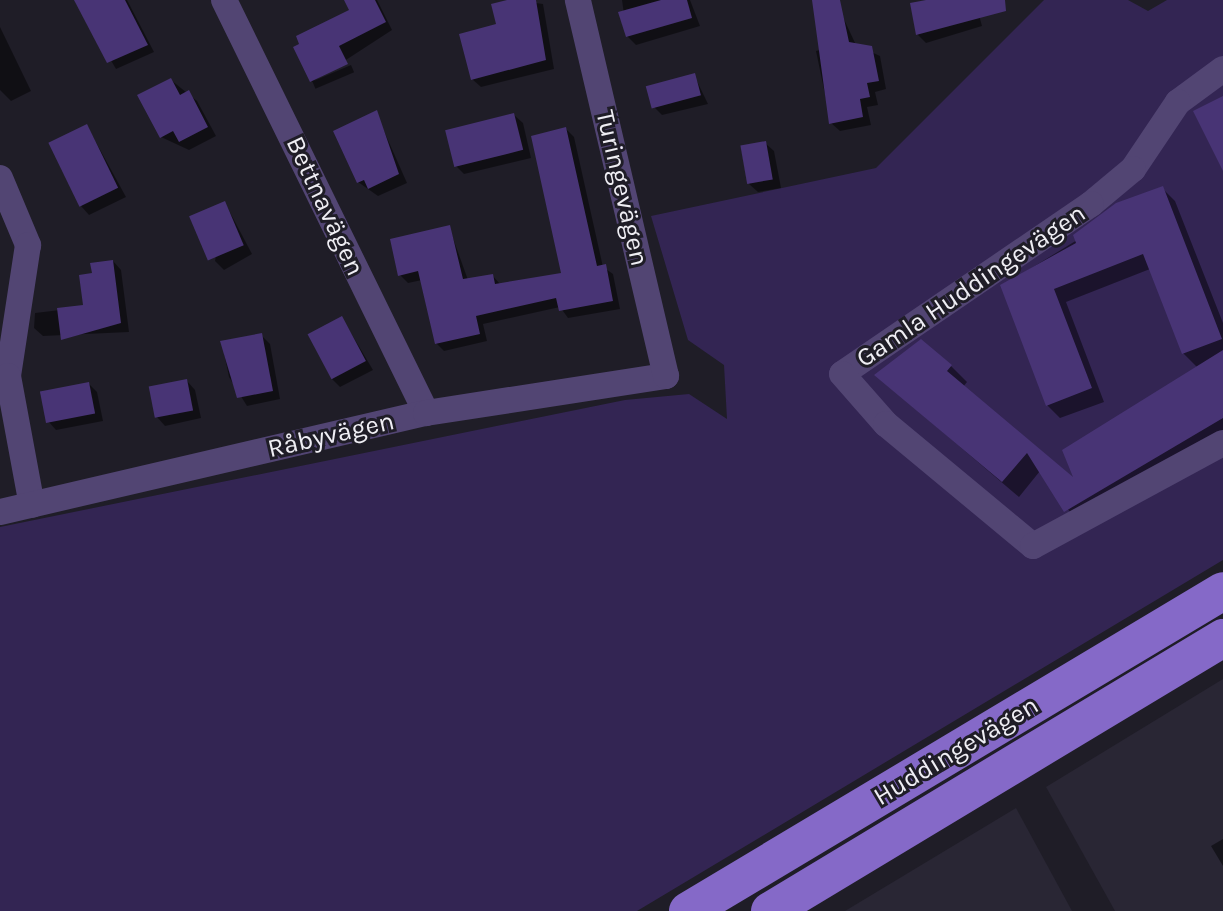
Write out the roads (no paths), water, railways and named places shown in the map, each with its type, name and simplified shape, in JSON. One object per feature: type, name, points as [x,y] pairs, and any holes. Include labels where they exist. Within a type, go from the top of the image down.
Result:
[{"type":"main road","name":"Huddingevägen","points":[[688,911],[1223,591]]},
{"type":"main road","name":"Huddingevägen","points":[[770,911],[1223,638]]},
{"type":"street","name":"Bettnavägen","points":[[224,0],[426,413]]},
{"type":"street","name":"Turingevägen","points":[[578,0],[666,376]]},
{"type":"street","name":"Gamla Huddingevägen","points":[[1223,69],[1178,102],[1133,169],[1091,204],[842,374],[886,424],[1033,546],[1223,443]]},
{"type":"street","points":[[0,178],[29,245],[8,376],[32,505]]},
{"type":"street","name":"Råbyvägen","points":[[0,512],[426,413],[666,376]]}]
